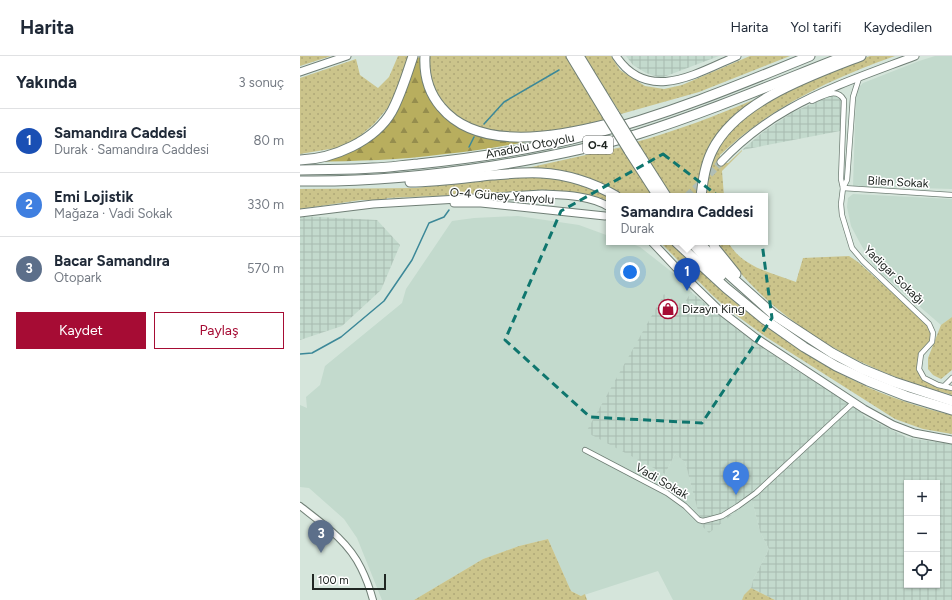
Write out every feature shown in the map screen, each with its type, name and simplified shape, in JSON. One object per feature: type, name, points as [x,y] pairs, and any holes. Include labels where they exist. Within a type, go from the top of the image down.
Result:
[{"type":"highway","points":[[300,160],[343,151],[373,134],[391,111],[401,90],[413,56]]},
{"type":"highway","points":[[425,56],[429,88],[432,96],[444,111],[462,125],[480,132],[497,136],[537,136],[577,130],[633,117],[731,88]]},
{"type":"highway","points":[[571,56],[612,116]]},
{"type":"highway","points":[[579,56],[656,193]]},
{"type":"highway","name":"Anadolu Otoyolu","points":[[300,170],[373,168],[498,154],[587,135],[641,120],[731,88],[810,56]]},
{"type":"highway","name":"Anadolu Otoyolu","points":[[300,181],[338,182],[446,174],[543,158],[613,141],[674,122],[845,56]]},
{"type":"highway","points":[[702,193],[703,182],[711,152],[724,132],[742,114],[782,90],[861,56]]},
{"type":"highway","points":[[632,150],[664,193]]},
{"type":"highway","points":[[338,182],[428,182],[520,173],[541,173],[564,176],[584,182],[609,193]]},
{"type":"highway","points":[[679,245],[726,288],[764,319],[804,347],[836,366],[868,381],[906,396],[952,410]]},
{"type":"highway","points":[[694,245],[730,285],[777,327]]},
{"type":"highway","points":[[702,245],[726,272],[774,315],[832,353],[862,369],[894,382],[952,401]]},
{"type":"highway","points":[[714,245],[731,268],[749,288],[790,326]]},
{"type":"main road","points":[[300,72],[345,56]]},
{"type":"main road","points":[[616,56],[623,65],[634,74],[650,81],[659,82],[676,81],[736,56]]},
{"type":"main road","points":[[721,162],[752,134],[789,109],[823,92],[915,56]]},
{"type":"main road","points":[[300,213],[374,204],[542,194],[585,199],[606,206]]},
{"type":"main road","name":"O-4 Güney Yanyolu","points":[[374,204],[481,203],[604,216]]},
{"type":"main road","points":[[655,245],[717,308],[756,338],[854,402],[893,425],[914,433],[952,440]]},
{"type":"street","name":"Yadigar Sokağı","points":[[859,78],[853,97],[846,180],[843,188],[841,204],[842,215],[852,248],[863,261],[929,324],[933,333],[932,342],[921,354],[919,369],[924,378],[938,385],[952,388]]},
{"type":"street","points":[[789,109],[835,92],[842,96],[845,105],[841,179],[843,188]]},
{"type":"street","name":"Bilen Sokak","points":[[843,188],[952,195]]},
{"type":"street","points":[[944,386],[952,378]]},
{"type":"street","name":"Vadi Sokak","points":[[585,450],[667,493],[685,506],[699,520],[703,521],[728,512],[756,493],[854,402]]},
{"type":"street","points":[[300,506],[339,538],[350,551],[360,566],[373,600]]},
{"type":"highlighted area","points":[[663,154],[760,228],[772,318],[702,423],[590,417],[505,340],[561,211]]},
{"type":"shaded area","points":[[300,56],[331,56],[300,66]]},
{"type":"shaded area","points":[[398,56],[409,56],[391,104],[374,124],[355,140],[336,148],[300,154],[300,78],[356,59],[360,75],[378,88],[389,77]]},
{"type":"shaded area","points":[[429,56],[567,56],[605,120],[544,132],[500,132],[480,128],[462,120],[441,100],[434,89],[430,77]]},
{"type":"shaded area","points":[[583,56],[611,56],[620,70],[645,86],[664,89],[682,85],[750,56],[790,56],[699,92],[621,114]]},
{"type":"shaded area","points":[[626,56],[719,56],[661,78],[646,73],[633,65]]},
{"type":"shaded area","points":[[870,56],[895,56],[848,74],[802,96],[759,123],[720,155],[720,159],[724,163],[728,163],[742,150],[722,171],[724,193],[707,193],[708,177],[717,150],[727,134],[737,123],[756,109],[807,82]]},
{"type":"shaded area","points":[[935,56],[952,56],[952,189],[853,186],[856,94],[859,87],[863,83]]},
{"type":"shaded area","points":[[834,94],[841,96],[842,104],[840,131],[742,150],[763,132],[793,112]]},
{"type":"shaded area","points":[[753,100],[734,115],[713,142],[703,163],[697,193],[669,193],[636,142],[724,112]]},
{"type":"shaded area","points":[[622,147],[651,193],[617,193],[527,168]]},
{"type":"shaded area","points":[[515,176],[555,177],[591,187],[606,194],[606,200],[591,195],[562,191],[387,198],[386,200],[361,200],[300,209],[300,189],[416,188]]},
{"type":"shaded area","points":[[853,194],[952,199],[952,317],[941,325],[875,268],[851,226],[847,207],[848,198]]},
{"type":"shaded area","points":[[300,216],[377,220],[400,245],[381,290],[342,326],[300,340]]},
{"type":"shaded area","points":[[518,216],[579,225],[606,235],[606,245],[635,245],[640,247],[677,276],[691,292],[683,305],[664,294],[665,474],[675,454],[685,462],[702,525],[752,499],[760,532],[769,549],[753,580],[751,588],[742,600],[673,600],[658,571],[581,596],[571,591],[548,539],[519,546],[483,559],[414,600],[382,600],[357,538],[344,519],[309,488],[300,487],[300,405],[307,408],[306,397],[320,385],[325,366],[402,303],[406,289],[452,221],[474,218]]},
{"type":"shaded area","points":[[663,245],[673,245],[787,340],[835,371],[892,397],[952,415],[952,434],[923,429],[895,419],[766,337],[729,310],[712,295]]},
{"type":"shaded area","points":[[720,245],[730,245],[741,258],[749,263],[767,272],[796,282],[803,258],[849,256],[858,262],[928,325],[931,334],[930,341],[919,353],[917,368],[922,379],[936,386],[952,390],[952,395],[891,375],[850,357],[828,345],[807,331],[766,299],[731,262]]},
{"type":"shaded area","points":[[691,292],[738,330],[799,372],[854,402],[864,416],[908,438],[952,444],[952,600],[775,600],[751,588],[753,580],[769,549],[760,532],[752,499],[709,533],[702,526],[685,462],[675,454],[665,474],[586,432],[664,294],[683,305]]},
{"type":"shaded area","points":[[952,317],[952,370],[941,379],[933,375],[928,369],[928,358],[941,325]]},
{"type":"shaded area","points":[[548,539],[571,591],[581,596],[585,594],[587,600],[414,600],[483,559],[519,546]]},
{"type":"shaded area","points":[[751,588],[775,600],[742,600],[744,595]]},
{"type":"green space","points":[[416,57],[422,58],[426,89],[470,132],[541,139],[482,150],[412,158],[312,162],[376,136]]},
{"type":"waterway","points":[[484,124],[504,102],[559,70]]},
{"type":"waterway","points":[[469,147],[474,137]]},
{"type":"waterway","points":[[300,354],[312,353],[341,337],[384,301],[412,260],[429,223],[444,217],[449,210]]},
{"type":"tunnel","points":[[690,193],[721,162]]},
{"type":"place","name":"Samandıra Caddesi","points":[[687,291]]},
{"type":"place","name":"Dizayn King","points":[[668,309]]},
{"type":"place","name":"Emi Lojistik","points":[[736,495]]},
{"type":"place","name":"Bacar Samandıra","points":[[321,553]]}]
